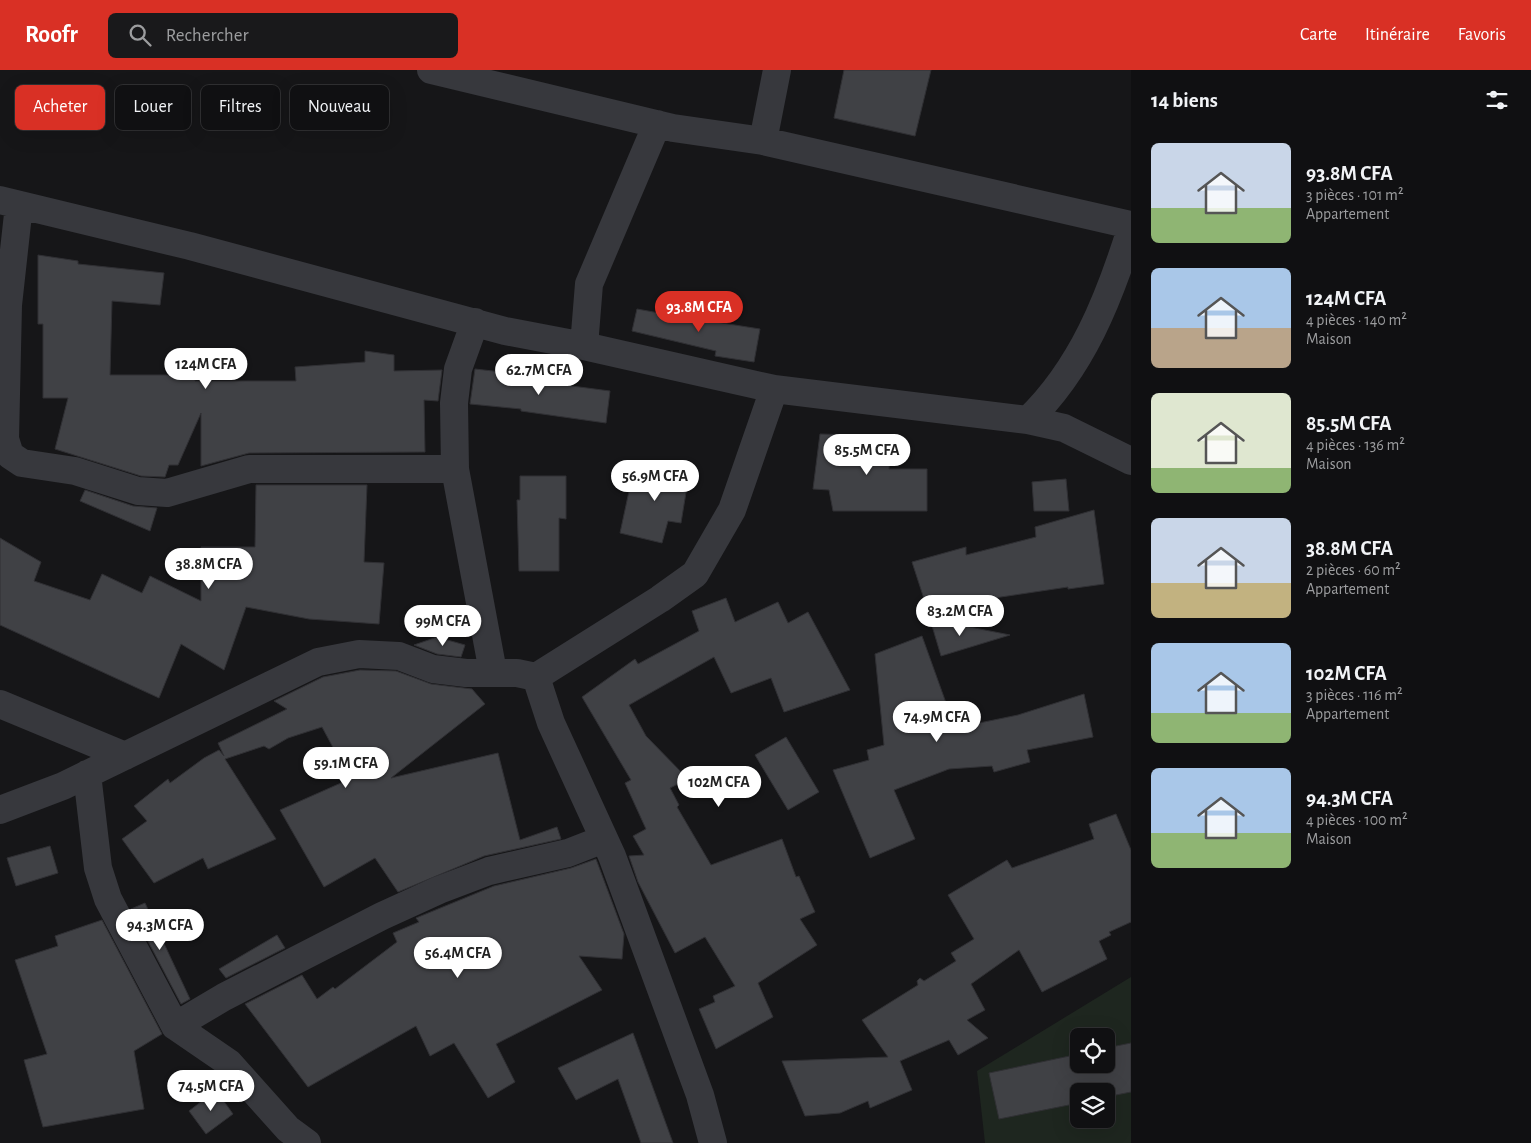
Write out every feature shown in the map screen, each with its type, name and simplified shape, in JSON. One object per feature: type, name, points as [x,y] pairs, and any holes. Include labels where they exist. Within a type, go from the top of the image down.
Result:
[{"type":"street","points":[[431,70],[657,124],[763,141],[1131,225]]},
{"type":"street","points":[[763,141],[777,70]]},
{"type":"street","points":[[584,346],[589,284],[657,124]]},
{"type":"street","points":[[455,469],[249,469],[167,493],[138,491],[75,471],[22,463],[10,455],[5,439],[10,203],[190,246],[505,331],[584,346],[774,389],[1028,420],[1064,428],[1131,461]]},
{"type":"street","points":[[1028,420],[1051,398],[1096,324],[1118,271],[1131,229]]},
{"type":"street","points":[[474,322],[458,369],[454,403],[455,469],[493,672]]},
{"type":"street","points":[[0,810],[125,756],[318,662],[359,654],[399,656],[433,669],[466,673],[493,672],[536,677],[660,599],[695,574],[732,510],[774,389]]},
{"type":"street","points":[[536,677],[551,723],[616,866],[700,1095],[713,1143]]},
{"type":"street","points":[[0,704],[125,756]]},
{"type":"street","points":[[86,774],[98,868],[108,899],[176,1026],[229,1063],[288,1130],[307,1143]]},
{"type":"street","points":[[176,1026],[224,997],[382,916],[439,890],[489,871],[568,853],[604,839]]},
{"type":"shaded area","points":[[1131,977],[1131,1143],[985,1143],[977,1071]]},
{"type":"building","points":[[844,70],[931,70],[915,136],[834,118]]},
{"type":"building","points":[[38,255],[78,261],[78,264],[164,273],[160,305],[112,301],[110,375],[195,375],[195,381],[296,381],[295,367],[365,362],[365,351],[394,355],[394,371],[442,370],[438,401],[424,400],[425,452],[249,453],[201,466],[201,413],[178,465],[169,465],[165,477],[141,476],[55,449],[68,398],[43,398],[43,324],[38,324]]},
{"type":"building","points":[[660,307],[703,317],[703,320],[760,329],[754,362],[715,356],[716,351],[632,331],[637,309],[659,313]]},
{"type":"building","points":[[475,369],[565,379],[564,385],[610,391],[606,423],[521,411],[521,409],[470,404]]},
{"type":"building","points":[[820,434],[891,436],[889,469],[927,469],[927,511],[833,511],[829,490],[813,489]]},
{"type":"building","points":[[634,468],[690,468],[681,523],[668,521],[662,543],[620,533]]},
{"type":"building","points":[[520,476],[566,476],[566,519],[559,518],[559,571],[519,571],[517,500],[520,500]]},
{"type":"building","points":[[1066,479],[1069,511],[1034,511],[1032,482]]},
{"type":"building","points":[[256,485],[367,485],[364,562],[384,563],[379,624],[309,619],[246,607],[224,670],[181,644],[159,698],[0,625],[0,538],[41,562],[34,581],[90,600],[102,574],[142,593],[150,576],[201,601],[201,547],[255,547]]},
{"type":"building","points":[[85,490],[133,506],[157,508],[150,531],[80,501]]},
{"type":"building","points":[[1094,510],[1104,584],[1068,589],[1068,587],[927,608],[912,562],[966,547],[966,555],[1036,537],[1035,527]]},
{"type":"building","points":[[726,598],[735,622],[778,602],[788,623],[808,612],[850,690],[784,712],[771,678],[731,693],[714,657],[629,705],[646,736],[688,779],[670,788],[679,805],[677,807],[711,865],[782,839],[796,877],[799,876],[815,912],[800,919],[817,945],[758,983],[773,1017],[716,1049],[699,1009],[715,1002],[713,996],[735,986],[705,937],[675,953],[638,882],[629,856],[644,855],[633,836],[646,829],[625,783],[631,780],[582,697],[635,659],[638,664],[699,631],[692,611]]},
{"type":"building","points":[[930,619],[1010,635],[941,656]]},
{"type":"building","points":[[922,636],[955,728],[1018,715],[1084,694],[1093,737],[1027,750],[1030,762],[994,772],[992,766],[949,769],[894,790],[915,839],[870,858],[833,770],[869,760],[867,750],[884,745],[875,654]]},
{"type":"building","points":[[437,637],[465,645],[461,657],[437,654],[414,645]]},
{"type":"building","points":[[360,670],[396,671],[431,684],[472,689],[485,704],[391,778],[498,753],[520,840],[557,827],[561,839],[484,856],[398,892],[375,858],[324,887],[280,810],[350,779],[322,727],[288,738],[269,749],[264,746],[225,759],[276,839],[208,869],[203,858],[154,883],[122,839],[147,821],[134,806],[168,779],[170,783],[204,758],[219,750],[224,756],[218,743],[287,709],[274,701],[323,677]]},
{"type":"building","points":[[786,737],[819,792],[788,810],[755,755]]},
{"type":"building","points":[[1116,814],[1131,850],[1131,922],[1109,932],[1111,935],[1099,941],[1107,959],[1042,992],[1019,950],[971,984],[985,1010],[967,1020],[988,1038],[958,1055],[949,1040],[900,1061],[912,1090],[870,1108],[868,1101],[840,1113],[805,1116],[782,1061],[888,1057],[862,1020],[918,985],[917,981],[920,978],[924,981],[956,961],[951,953],[974,939],[948,895],[1007,860],[1012,868],[1094,839],[1089,824]]},
{"type":"building","points":[[50,846],[58,873],[16,886],[7,858]]},
{"type":"building","points":[[596,859],[624,934],[622,959],[579,956],[602,990],[496,1044],[515,1082],[488,1098],[454,1043],[430,1056],[416,1026],[308,1087],[245,1004],[302,975],[317,999],[333,987],[335,989],[397,942],[393,933],[419,922],[416,918],[494,886],[571,868]]},
{"type":"building","points":[[145,903],[190,999],[181,1004],[131,909]]},
{"type":"building","points":[[102,920],[162,1034],[134,1051],[144,1109],[43,1127],[24,1060],[47,1054],[15,960],[58,946],[55,936]]},
{"type":"building","points":[[277,935],[285,948],[226,978],[219,969]]},
{"type":"building","points":[[633,1033],[673,1143],[641,1143],[618,1079],[576,1100],[558,1068]]},
{"type":"building","points":[[1131,1043],[1131,1092],[1115,1095],[1115,1083],[1070,1083],[1070,1105],[999,1119],[989,1073],[1070,1056],[1070,1073],[1115,1073],[1115,1046]]},
{"type":"building","points":[[216,1090],[233,1114],[206,1134],[189,1111]]}]
